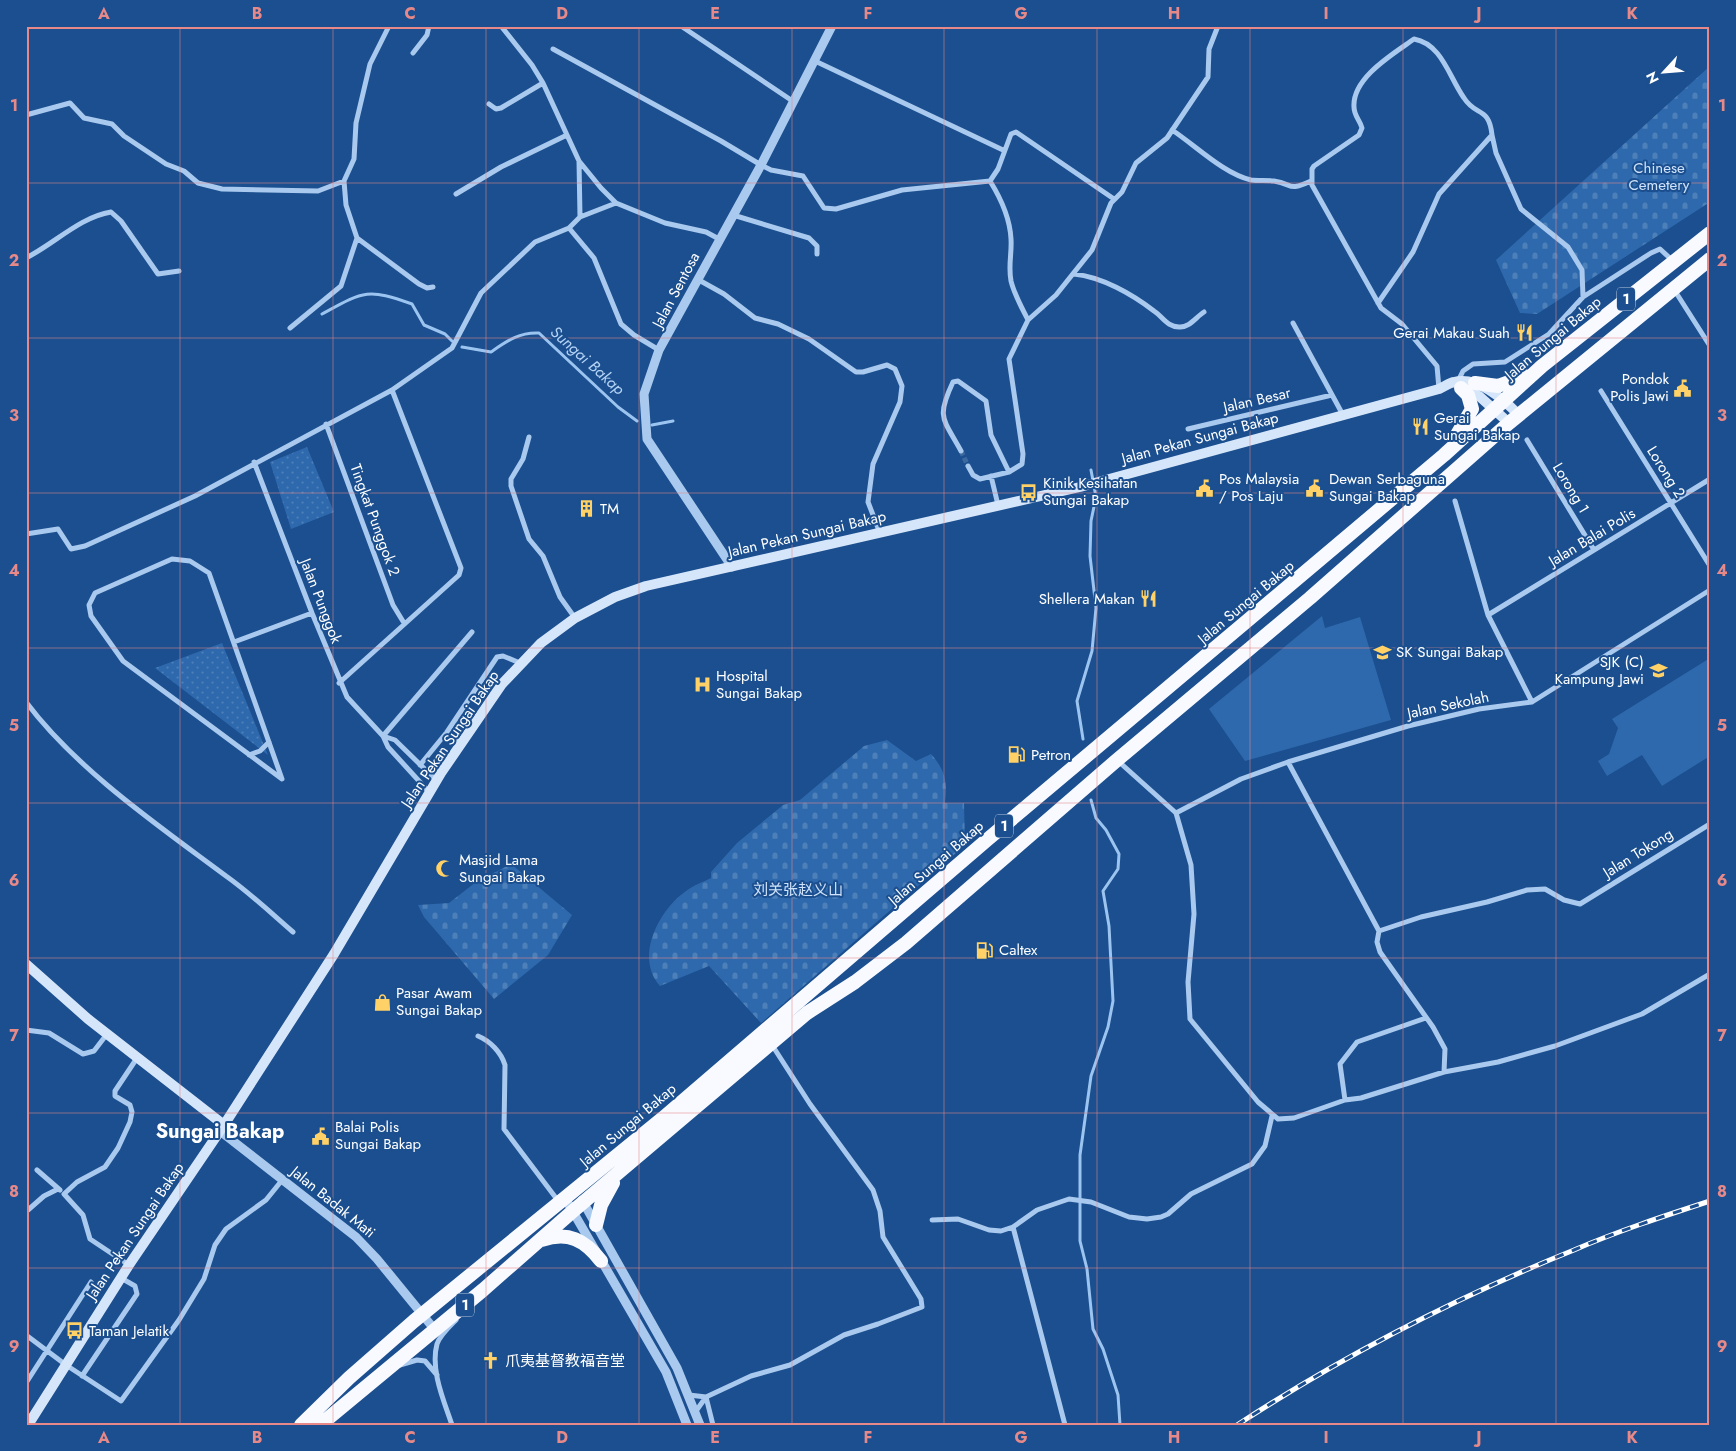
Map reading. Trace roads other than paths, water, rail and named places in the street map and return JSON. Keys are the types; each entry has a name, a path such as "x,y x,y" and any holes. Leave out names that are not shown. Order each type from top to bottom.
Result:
{"highway":[{"name":"Jalan Sungai Bakap","path":"310,1422 331,1395 422,1314 663,1118 988,839 1444,456 1542,366 1710,233"},
{"name":"Jalan Sungai Bakap","path":"310,1422 340,1408 390,1368 807,1013 856,982 906,943 1117,760 1310,598 1514,419 1710,259"},
{"path":"1476,384 1506,385 1542,366"},
{"path":"1444,456 1471,413 1470,399 1459,385"},
{"path":"596,1225 601,1205 610,1187 622,1170"},
{"path":"538,1241 563,1236 575,1238 586,1244 602,1261"}],"main road":[{"name":"Jalan Pekan Sungai Bakap","path":"28,1425 129,1265 222,1128 334,954 429,793 461,744 502,684 520,663 541,643 575,618 614,597 646,586 1080,487 1442,388 1476,384 1514,419"},
{"name":"Jalan Pekan Sungai Bakap","path":"1459,385 1500,405"},
{"name":"Jalan Badak Mati","path":"26,964 107,1034 222,1128"}],"street":[{"path":"388,26 370,64 356,123 354,159 344,181 346,205 357,238 419,284 427,288 433,287"},
{"path":"413,53 427,35 430,26"},
{"path":"501,26 532,65 543,83 579,161 616,203 665,223 706,232 719,239"},
{"path":"681,26 795,103"},
{"name":"Jalan Sentosa","path":"732,567 647,439 644,394 659,350 795,103 832,26"},
{"path":"968,466 973,475 980,479 1008,472 1022,464 1023,454 1009,360 1028,320 1074,274 1092,250 1108,207 1128,183 1136,163 1167,138 1208,77 1209,49 1218,26"},
{"path":"1442,388 1437,366 1402,324 1381,308 1311,181 1314,166 1360,134 1362,128 1354,114 1355,96 1371,70 1414,39 1430,45 1439,54 1470,107 1486,115 1490,121 1499,160 1521,209 1568,247 1582,270 1583,297"},
{"path":"553,49 713,136 761,166 771,170 804,176 824,208 836,209 902,190 990,181"},
{"path":"815,61 1003,150"},
{"path":"489,104 496,109 501,108 543,83"},
{"path":"26,114 70,103 84,118 112,124 124,136 166,164 184,171 198,183 222,189 318,191 344,181"},
{"path":"1172,130 1231,172 1244,177 1276,181 1289,187 1299,186 1311,181"},
{"path":"990,181 998,169 1010,134 1016,132 1022,134 1114,199"},
{"path":"456,194 501,167 567,135"},
{"path":"1378,303 1413,252 1439,194 1492,135"},
{"path":"579,161 580,217"},
{"path":"990,181 999,195 1011,239 1008,260 1011,282 1028,320"},
{"path":"26,534 58,529 71,548 78,549 195,496 254,462 392,390 452,348 481,293 535,242 569,228 580,217 616,203"},
{"path":"26,258 86,221 102,213 111,212 121,221 158,274 179,271"},
{"path":"733,215 809,238 817,246 817,254"},
{"path":"569,228 594,258 621,324 634,335 659,350"},
{"path":"290,328 341,286 357,238"},
{"path":"1459,385 1463,371 1473,364 1505,362 1548,334 1583,297 1651,252 1660,249 1673,261"},
{"path":"1074,274 1089,276 1107,283 1155,311 1169,325 1180,328 1190,324 1204,312"},
{"path":"697,279 724,294 755,318 778,324 809,339 856,372 863,372 887,365 895,368 902,386 900,402 873,464 868,502 880,533"},
{"path":"1673,288 1710,346"},
{"path":"1294,323 1343,415"},
{"path":"961,451 944,420 942,404 953,382 958,381 986,400 992,435 1008,472"},
{"path":"340,683 459,575 461,568 392,390"},
{"name":"Lorong 2","path":"1601,391 1710,566"},
{"name":"Jalan Besar","path":"1188,428 1332,395"},
{"name":"Tingkat Punggok 2","path":"326,424 393,605 404,623"},
{"path":"529,437 523,459 511,479 511,486 529,539 543,556 560,597 575,618"},
{"name":"Lorong 1","path":"1527,440 1594,550"},
{"name":"Jalan Punggok","path":"254,462 312,613 347,697 383,736 388,747 429,793"},
{"path":"991,476 998,505"},
{"name":"Jalan Balai Polis","path":"1488,616 1710,480"},
{"path":"1456,501 1488,616 1532,702"},
{"path":"172,559 190,561 208,573 234,642 282,779 122,662 91,616 89,605 95,593 146,570 172,559"},
{"name":"Jalan Sekolah","path":"1176,813 1241,778 1288,762 1408,726 1480,709 1532,702 1710,590"},
{"path":"234,642 312,613"},
{"path":"383,736 472,632"},
{"path":"420,765 447,732 497,658 502,656 520,663"},
{"path":"26,702 44,726 109,785 196,855 227,876 293,932"},
{"path":"447,732 461,744"},
{"name":"Jalan Punggok","path":"383,736 395,740 437,781"},
{"path":"249,755 260,751 269,742"},
{"path":"1117,760 1176,813 1191,865 1194,914 1188,982 1190,1019 1272,1116 1278,1119 1294,1118 1345,1100 1361,1098 1444,1072 1498,1062 1545,1048 1642,1014 1710,974"},
{"path":"1288,762 1379,931 1378,942 1380,952 1446,1049 1444,1072"},
{"name":"Jalan Tokong","path":"1379,931 1421,917 1488,902 1527,890 1545,889 1564,900 1580,904 1710,824"},
{"path":"1345,1100 1340,1064 1357,1042 1426,1018"},
{"path":"26,1030 49,1033 83,1054 94,1050 107,1034"},
{"path":"478,1036 487,1040 503,1059 505,1065 504,1128 567,1197 596,1225 677,1368 689,1395 697,1420"},
{"path":"689,1395 706,1397 751,1376 790,1365 850,1332 878,1324 922,1307 921,1298 883,1237 880,1211 873,1190 810,1104 771,1043"},
{"path":"64,1194 77,1182 104,1167 118,1148 130,1122 132,1112 130,1105 115,1096 115,1091 137,1057"},
{"path":"932,1220 958,1219 989,1230 1001,1231 1013,1227 1037,1210 1069,1199 1091,1202 1129,1217 1154,1218 1168,1214 1191,1194 1252,1164 1265,1146 1272,1116"},
{"name":"Jalan Badak Mati","path":"222,1128 282,1179 356,1237 435,1330"},
{"path":"37,1170 64,1194 83,1215 90,1239 129,1265"},
{"path":"26,1335 66,1365 121,1401 178,1320 204,1279 215,1245 220,1237 241,1217 266,1200 282,1179"},
{"path":"28,1210 44,1196 58,1189"},
{"path":"567,1197 578,1207 602,1261 666,1372 687,1425"},
{"path":"1013,1227 1065,1425"},
{"path":"82,1376 137,1294 135,1286 121,1278"},
{"path":"26,1384 91,1282"},
{"path":"452,1425 437,1375 438,1342 483,1290"},
{"path":"390,1368 418,1360 425,1361 437,1375"},
{"path":"697,1420 706,1397"},
{"path":"706,1397 714,1425"},
{"path":"679,1425 682,1413"}],"waterway":[{"name":"Sungai Bakap","path":"322,314 347,300 366,294 385,296 412,304 424,325 445,334 452,341"},
{"name":"Sungai Bakap","path":"462,347 491,352 519,336 539,333 618,407 637,421"},
{"name":"Sungai Bakap","path":"652,425 673,421"},
{"path":"1083,739 1077,701 1092,651 1096,608 1090,556 1091,521 1096,497 1091,470"},
{"path":"1091,800 1096,818 1106,830 1119,854 1118,869 1103,891 1109,926 1113,1001 1108,1027 1091,1076 1080,1155 1080,1241 1087,1269 1093,1329 1103,1349 1118,1395 1120,1425"}],"tunnel":[{"path":"961,451 968,466"}],"railway":[{"path":"1237,1425 1359,1352 1487,1287 1607,1236 1710,1201"}],"place":[{"name":"Gerai Makau Suah","path":"1524,333"},
{"name":"Pondok Polis Jawi","path":"1683,388"},
{"name":"Gerai Sungai Bakap","path":"1420,427"},
{"name":"Pos Malaysia / Pos Laju","path":"1205,488"},
{"name":"Dewan Serbaguna Sungai Bakap","path":"1315,488"},
{"name":"Kinik Kesihatan Sungai Bakap","path":"1029,492"},
{"name":"TM","path":"586,509"},
{"name":"Shellera Makan","path":"1149,599"},
{"name":"SK Sungai Bakap","path":"1382,652"},
{"name":"SJK (C) Kampung Jawi","path":"1658,671"},
{"name":"Hospital Sungai Bakap","path":"702,685"},
{"name":"Petron","path":"1017,755"},
{"name":"Masjid Lama Sungai Bakap","path":"445,869"},
{"name":"Caltex","path":"985,950"},
{"name":"Pasar Awam Sungai Bakap","path":"382,1002"},
{"name":"Balai Polis Sungai Bakap","path":"321,1136"},
{"name":"Taman Jelatik","path":"75,1331"},
{"name":"爪夷基督教福音堂","path":"491,1361"}],"district":[{"name":"Sungai Bakap","path":"220,1131"}],"park label":[{"name":"Chinese Cemetery","path":"1659,176"},
{"name":"刘关张赵义山","path":"798,890"}]}
